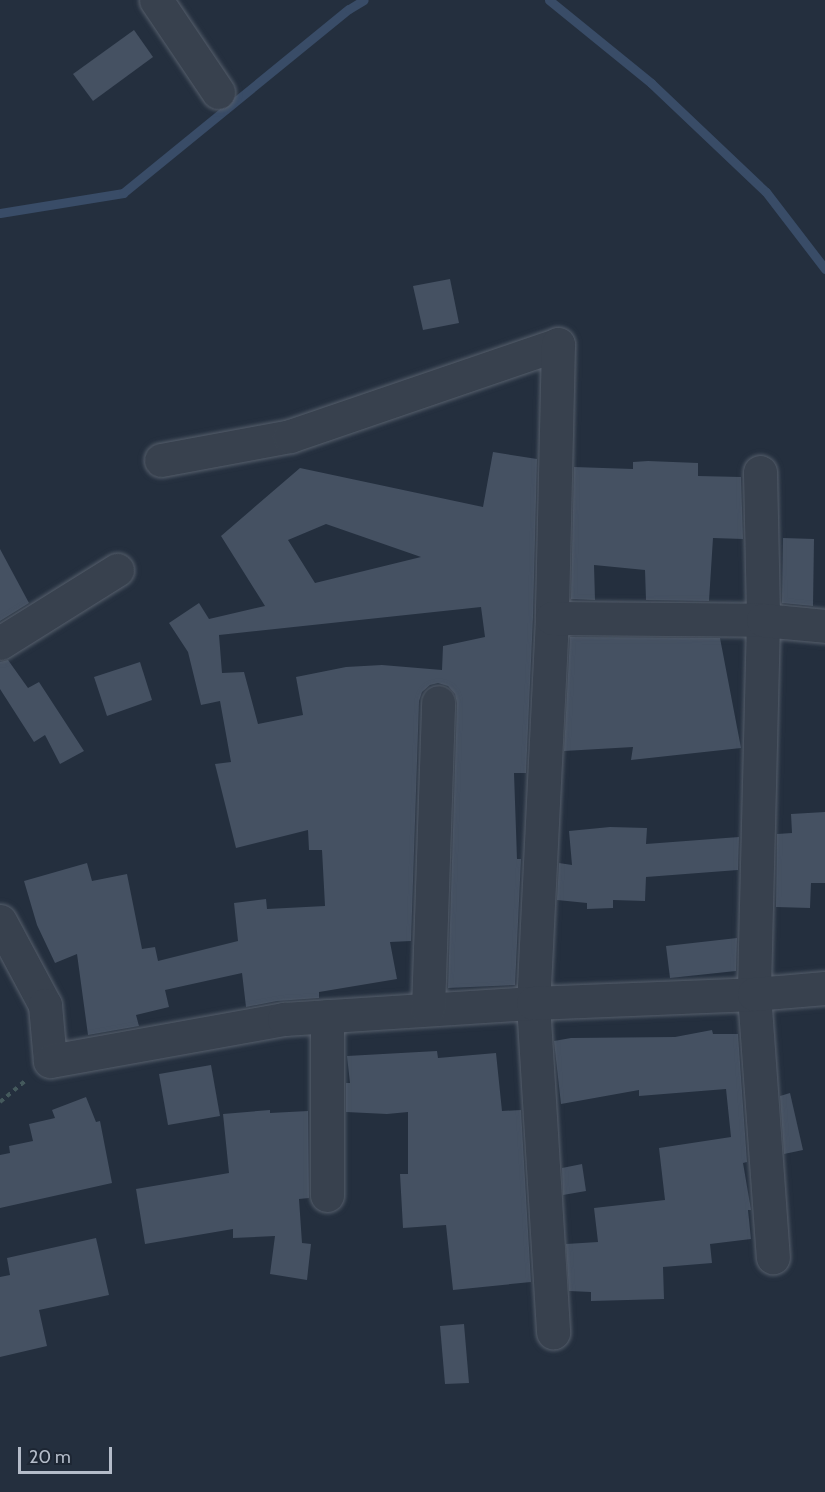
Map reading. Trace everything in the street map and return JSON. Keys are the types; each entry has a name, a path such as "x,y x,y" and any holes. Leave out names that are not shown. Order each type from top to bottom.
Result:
{"street":[{"path":"156,0 218,92"},
{"path":"161,460 290,436 558,344 552,618 533,1003 553,1332"},
{"path":"760,472 763,620 754,994 773,1257"},
{"path":"0,643 117,570"},
{"path":"552,618 763,620 825,626"},
{"path":"428,1009 438,702"},
{"path":"0,921 45,1005 50,1061 284,1019 533,1003 754,994 825,988"},
{"path":"327,1016 327,1195"}],"building":[{"path":"134,30 153,57 93,101 73,74"},
{"path":"450,279 459,323 423,330 413,286"},
{"path":"493,452 537,459 526,773 514,773 517,859 521,859 515,985 448,988 457,703 455,694 448,686 438,683 430,685 422,692 419,701 411,941 390,942 397,979 319,992 319,998 277,1001 246,1007 242,973 165,990 169,1007 136,1015 139,1026 88,1035 77,954 55,963 37,925 24,881 87,863 92,881 127,874 142,949 155,947 158,961 238,941 234,903 266,899 267,909 325,906 322,850 309,850 308,830 236,848 215,764 231,762 220,701 201,705 188,652 169,623 199,603 209,619 265,606 221,536 300,468 483,507","holes":["326,524 421,557 315,583 288,540","481,607 485,637 443,646 442,670 382,665 346,667 296,677 303,715 258,724 244,672 222,673 219,635"]},
{"path":"633,462 698,463 698,476 741,477 743,539 713,538 709,601 646,600 645,570 594,565 595,600 571,599 574,467 633,469"},
{"path":"783,538 814,539 813,606 782,603"},
{"path":"0,549 29,603 0,621"},
{"path":"570,637 720,638 741,748 631,760 633,747 564,751"},
{"path":"8,660 28,688 39,682 84,751 60,764 45,735 34,742 0,689 0,662"},
{"path":"140,662 152,700 107,716 94,677"},
{"path":"825,812 825,883 811,883 810,908 776,907 777,834 792,833 791,814"},
{"path":"610,827 647,828 646,844 739,837 738,870 646,877 645,901 613,900 613,908 587,909 587,903 557,900 559,863 572,865 569,831"},
{"path":"737,938 736,971 670,978 666,946"},
{"path":"712,1030 713,1034 738,1034 747,1162 743,1163 751,1210 748,1210 751,1239 710,1244 712,1263 663,1267 664,1299 591,1301 591,1292 569,1291 566,1244 598,1242 594,1208 665,1200 659,1148 731,1137 726,1089 639,1096 639,1090 561,1104 554,1041 571,1038 675,1037"},
{"path":"437,1051 438,1058 496,1053 502,1111 521,1110 531,1282 453,1290 446,1225 403,1228 400,1174 408,1174 408,1112 387,1114 346,1112 346,1083 350,1083 347,1056"},
{"path":"211,1065 220,1116 168,1125 159,1074"},
{"path":"790,1093 803,1150 784,1154 780,1096"},
{"path":"86,1097 96,1122 100,1121 112,1183 0,1208 0,1155 10,1153 9,1146 33,1141 29,1124 55,1118 52,1110"},
{"path":"270,1110 270,1113 308,1111 309,1198 299,1199 302,1243 311,1244 307,1280 270,1274 275,1236 233,1238 233,1229 145,1244 136,1189 229,1173 223,1114"},
{"path":"582,1164 586,1191 563,1195 562,1168"},
{"path":"96,1238 109,1295 39,1310 47,1346 0,1357 0,1277 10,1275 7,1258"},
{"path":"464,1324 469,1383 445,1384 440,1326"}],"waterway":[{"path":"0,213 123,193 349,9 364,0"},
{"path":"549,0 651,83 766,192 825,269"}]}
